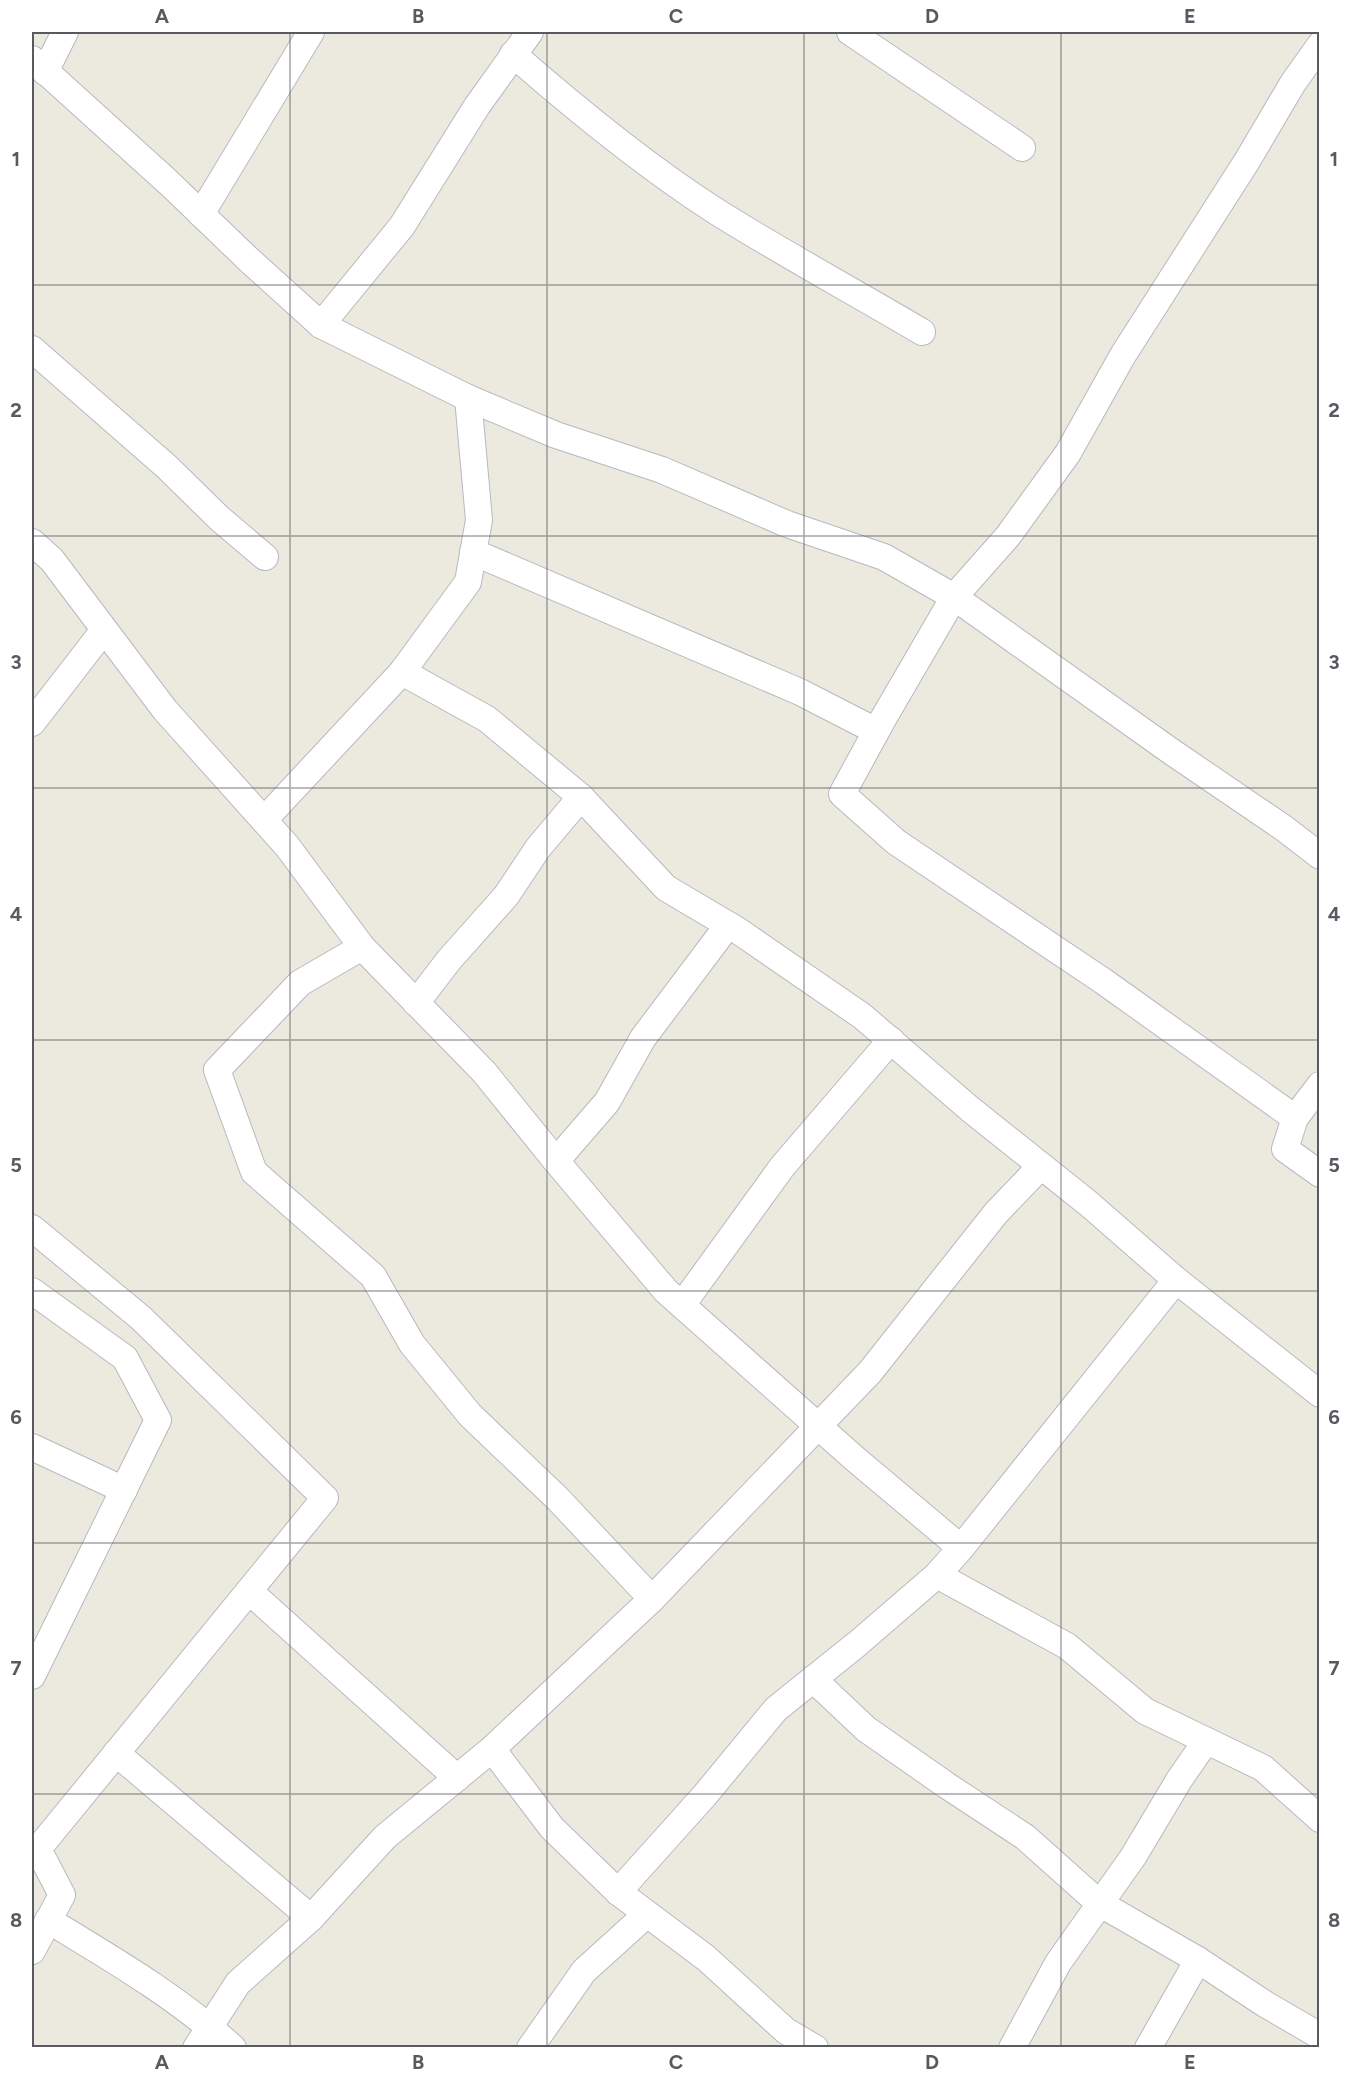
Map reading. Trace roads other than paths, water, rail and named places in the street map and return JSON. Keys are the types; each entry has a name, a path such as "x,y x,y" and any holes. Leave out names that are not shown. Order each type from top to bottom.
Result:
{"street":[{"path":"65,32 38,66 321,325 468,398 556,435 662,470 787,524 884,557 954,597 1172,752 1286,829 1320,856"},
{"path":"201,214 311,32"},
{"path":"321,325 402,226 477,106 530,32"},
{"path":"850,32 1022,148"},
{"path":"1295,1118 1103,981 896,842 842,794 954,597 1008,536 1068,453 1123,355 1247,161 1293,83 1320,45"},
{"path":"513,54 581,114 646,163 715,210 922,332"},
{"path":"32,349 167,467 219,518 265,557"},
{"path":"264,820 402,672 468,582 479,520 468,398"},
{"path":"32,542 52,560 165,710 287,846 362,947 484,1072 666,1291 961,1548"},
{"path":"473,552 789,688 876,731"},
{"path":"32,723 60,684 105,630"},
{"path":"402,672 487,719 581,797 666,888 728,925 862,1016 1176,1280 1320,1394"},
{"path":"416,1003 449,960 506,896 538,848 581,797"},
{"path":"556,1161 606,1102 643,1038 728,925"},
{"path":"362,947 300,983 217,1070 254,1172 373,1276 412,1344 470,1415 558,1498 652,1599"},
{"path":"682,1305 782,1167 891,1040"},
{"path":"1320,1085 1295,1118 1285,1149 1320,1174"},
{"path":"196,2048 238,1983 311,1918 385,1837 492,1749 652,1599 819,1426 870,1372 996,1213 1041,1166"},
{"path":"32,1228 141,1318 324,1498 38,1849 62,1895 32,1951"},
{"path":"618,1892 705,1795 776,1709 937,1575 1176,1280"},
{"path":"32,1291 125,1358 158,1420 32,1676"},
{"path":"32,1447 124,1490"},
{"path":"937,1575 1066,1646 1145,1711 1263,1768 1320,1819"},
{"path":"249,1591 458,1778"},
{"path":"813,1679 866,1729 1024,1837 1099,1903 1198,1960 1265,2004 1320,2036"},
{"path":"1012,2048 1058,1963 1133,1857 1179,1780 1206,1741"},
{"path":"492,1749 552,1828 618,1892 706,1958 781,2039 815,2048"},
{"path":"116,1753 311,1918"},
{"path":"530,2048 584,1971 647,1914"},
{"path":"48,1920 141,1978 210,2026 233,2048"},
{"path":"1148,2048 1198,1960"}]}
